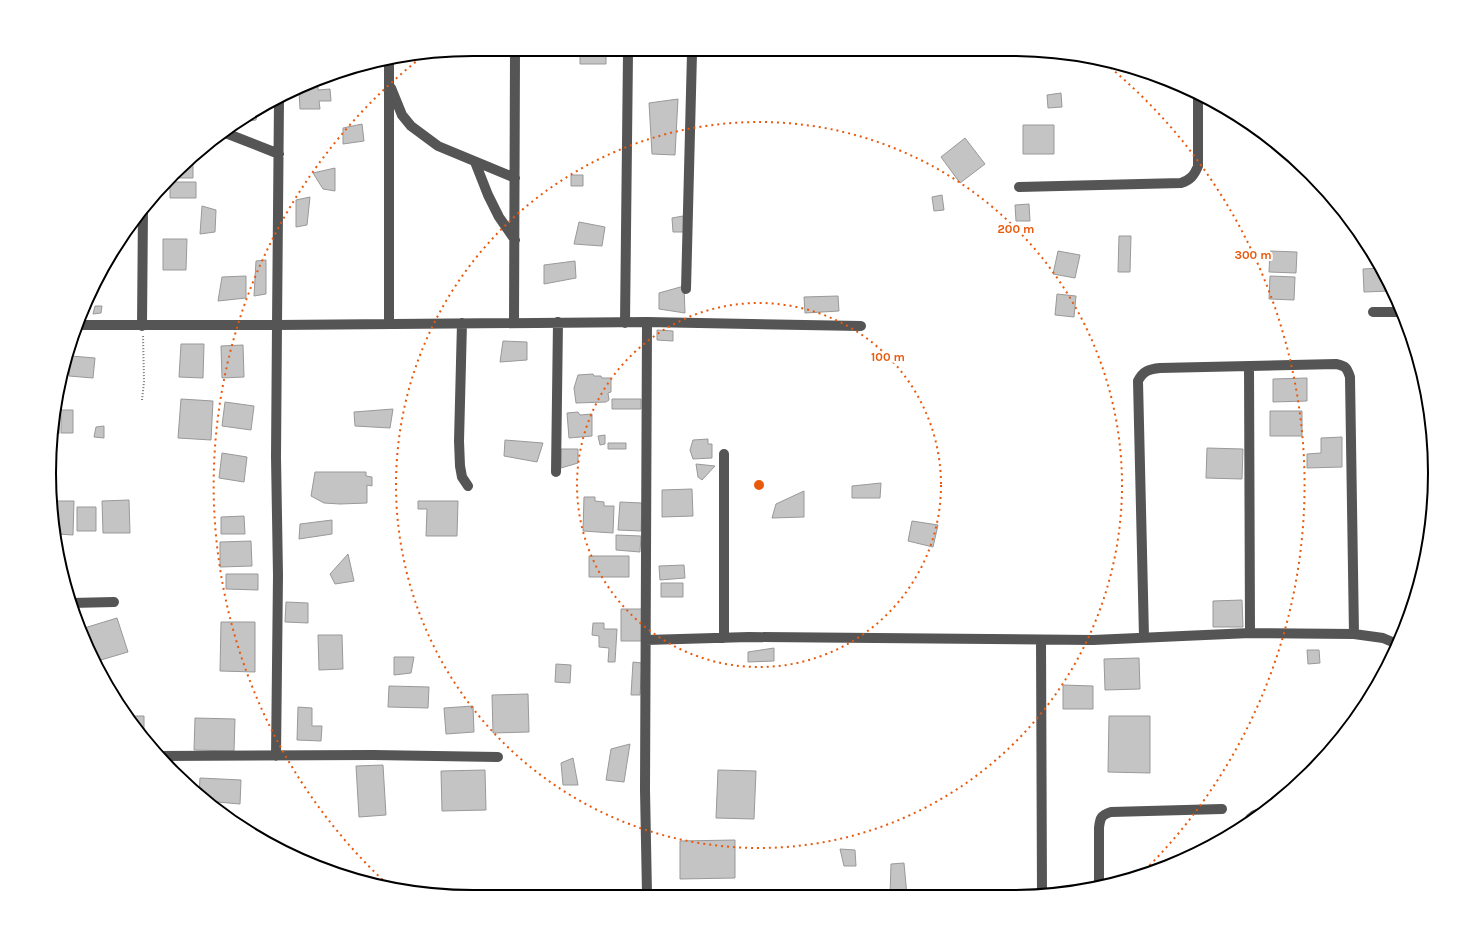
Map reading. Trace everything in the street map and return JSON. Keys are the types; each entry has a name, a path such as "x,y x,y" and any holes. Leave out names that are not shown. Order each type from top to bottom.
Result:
{"street":[{"path":"514,322 515,56"},
{"path":"625,323 628,56"},
{"path":"686,290 692,56"},
{"path":"389,65 389,324"},
{"path":"389,82 402,115 411,126 438,146 515,178"},
{"path":"1019,187 1181,184 1189,180 1195,174 1198,166 1198,101"},
{"path":"276,756 278,575 276,457 280,104"},
{"path":"229,134 279,154"},
{"path":"475,162 488,195 499,217 515,240"},
{"path":"142,326 143,218"},
{"path":"1373,312 1396,312"},
{"path":"556,472 558,322"},
{"path":"646,322 645,790 647,890"},
{"path":"83,325 114,324 142,326 646,322 861,326"},
{"path":"462,323 459,441 462,477 468,486"},
{"path":"1144,636 1138,382 1142,374 1149,369 1160,368 1336,364 1347,368 1350,377 1354,634"},
{"path":"1249,366 1250,633"},
{"path":"724,454 724,638"},
{"path":"77,603 114,602"},
{"path":"646,640 749,637 1093,640 1144,636 1250,633 1354,634 1383,638 1392,642"},
{"path":"1041,640 1042,889"},
{"path":"167,756 374,755 498,757"},
{"path":"1099,880 1099,828 1100,819 1104,814 1111,812 1222,809"}],"path":[{"path":"142,326 144,382 142,400"}],"building":[{"path":"580,56 606,56 606,64 580,64"},
{"path":"318,86 318,90 330,89 331,101 319,101 320,109 300,109 299,94"},
{"path":"1061,93 1062,107 1048,108 1047,95"},
{"path":"678,99 675,155 652,154 649,103"},
{"path":"257,116 256,120 249,121"},
{"path":"362,124 364,141 343,144 343,128"},
{"path":"1023,125 1054,125 1054,154 1023,154"},
{"path":"965,138 985,164 960,183 941,157"},
{"path":"193,164 193,178 178,178"},
{"path":"335,168 335,191 323,189 313,173"},
{"path":"571,175 583,175 583,186 571,186"},
{"path":"174,182 196,182 196,198 170,198 170,186"},
{"path":"942,195 944,210 934,211 932,197"},
{"path":"310,197 307,225 296,227 296,200"},
{"path":"1029,204 1030,221 1016,221 1015,205"},
{"path":"202,206 216,210 215,232 200,234"},
{"path":"683,216 685,232 673,232 672,218"},
{"path":"579,222 605,227 602,246 574,244"},
{"path":"1119,236 1131,236 1130,272 1118,272"},
{"path":"163,239 187,239 186,270 163,270"},
{"path":"1058,251 1080,255 1075,278 1053,274"},
{"path":"1270,251 1297,252 1296,273 1269,272"},
{"path":"266,260 266,294 254,296 256,261"},
{"path":"575,261 576,278 544,284 544,265"},
{"path":"1374,268 1386,291 1364,292 1363,269"},
{"path":"246,276 246,298 218,301 222,277"},
{"path":"1270,276 1295,277 1294,300 1269,299"},
{"path":"684,286 685,313 659,309 659,293"},
{"path":"1057,294 1076,296 1074,317 1055,315"},
{"path":"838,296 839,311 805,313 804,297"},
{"path":"95,306 102,306 101,313 93,314"},
{"path":"657,330 673,331 673,341 657,340"},
{"path":"503,341 527,342 527,360 500,362"},
{"path":"181,344 204,344 203,378 179,377"},
{"path":"243,345 244,377 222,378 221,346"},
{"path":"73,356 95,358 93,378 69,376"},
{"path":"593,374 594,376 601,376 602,378 611,378 611,392 608,393 609,400 606,402 576,403 574,388 578,375"},
{"path":"1307,378 1307,401 1273,402 1273,379"},
{"path":"181,399 213,401 211,440 178,438"},
{"path":"612,399 641,399 641,409 612,409"},
{"path":"225,402 254,406 251,430 222,426"},
{"path":"393,409 390,428 355,426 354,412"},
{"path":"61,410 73,410 73,433 61,433"},
{"path":"1270,411 1302,411 1302,436 1270,436"},
{"path":"578,412 580,415 592,414 592,436 569,438 567,413"},
{"path":"104,426 104,438 94,437 96,427"},
{"path":"605,435 605,444 600,445 598,436"},
{"path":"1342,437 1342,467 1307,468 1307,454 1321,453 1321,438"},
{"path":"708,439 708,444 712,444 712,458 693,459 690,450 693,440"},
{"path":"505,440 543,443 537,462 504,456"},
{"path":"608,443 626,443 626,449 608,449"},
{"path":"1207,448 1243,449 1242,479 1206,478"},
{"path":"561,449 578,449 578,463 561,468"},
{"path":"222,453 247,457 244,482 219,478"},
{"path":"696,464 715,466 702,480 698,477"},
{"path":"315,472 366,472 366,476 372,477 372,486 367,485 367,503 324,503 311,496"},
{"path":"881,483 880,498 852,498 852,486"},
{"path":"692,489 693,516 662,517 662,490"},
{"path":"804,491 804,517 772,518 776,504"},
{"path":"584,497 595,497 595,501 604,502 604,506 614,506 613,533 583,531"},
{"path":"129,500 130,533 103,533 102,501"},
{"path":"57,501 74,501 73,535 61,534"},
{"path":"418,501 458,501 457,536 426,536 427,509 418,509"},
{"path":"620,502 642,503 641,531 618,530"},
{"path":"77,507 96,507 96,531 77,531"},
{"path":"244,516 245,534 221,534 221,517"},
{"path":"332,520 332,534 299,539 300,524"},
{"path":"912,521 938,525 933,547 908,541"},
{"path":"616,535 641,536 640,552 616,550"},
{"path":"251,541 252,566 220,567 220,542"},
{"path":"348,554 354,581 335,584 330,574"},
{"path":"589,556 629,556 629,577 589,577"},
{"path":"684,565 685,578 660,580 659,566"},
{"path":"226,574 258,574 258,590 226,589"},
{"path":"661,583 683,583 683,597 661,597"},
{"path":"1242,600 1243,627 1213,627 1213,601"},
{"path":"286,602 308,603 308,623 285,622"},
{"path":"621,609 642,609 642,641 621,641"},
{"path":"117,618 128,652 101,660 86,628"},
{"path":"221,622 255,622 255,672 220,671"},
{"path":"593,623 604,623 604,629 617,629 615,662 608,662 609,648 599,647 599,636 592,635"},
{"path":"318,635 342,635 343,669 319,670"},
{"path":"774,648 774,661 748,662 748,652"},
{"path":"1307,650 1319,650 1320,663 1308,664"},
{"path":"394,657 414,657 411,673 394,675"},
{"path":"1139,658 1140,689 1105,690 1104,659"},
{"path":"633,662 642,663 640,695 631,695"},
{"path":"556,664 571,665 570,683 555,682"},
{"path":"1063,685 1093,686 1093,709 1063,709"},
{"path":"389,686 429,687 428,708 388,707"},
{"path":"528,694 529,732 493,733 492,695"},
{"path":"473,706 474,732 446,734 444,708"},
{"path":"298,707 312,708 312,726 322,726 321,741 297,740"},
{"path":"134,716 144,716 144,729"},
{"path":"1109,716 1150,716 1150,773 1108,772"},
{"path":"195,718 235,719 234,751 194,750"},
{"path":"630,744 624,782 606,780 611,749"},
{"path":"573,758 578,785 563,785 561,763"},
{"path":"383,765 386,815 359,817 356,766"},
{"path":"485,770 486,810 442,811 441,771"},
{"path":"718,770 756,771 754,819 716,818"},
{"path":"200,778 241,780 240,804 216,802 199,788"},
{"path":"735,840 735,878 680,879 680,841"},
{"path":"840,849 855,850 856,866 844,866"},
{"path":"904,863 906,890 890,890 891,864"}]}
